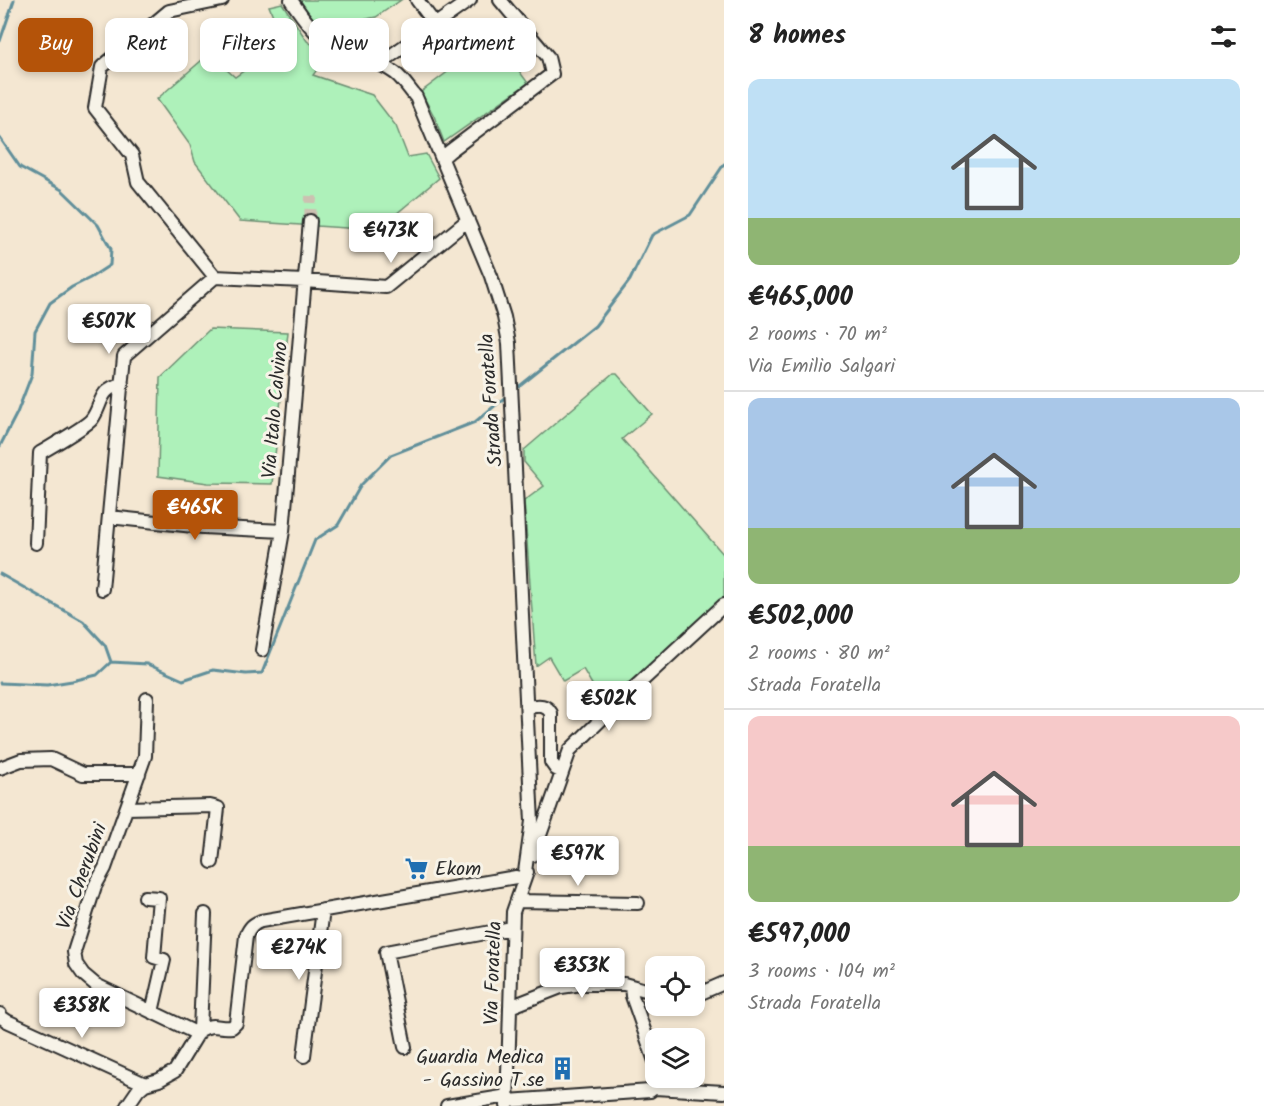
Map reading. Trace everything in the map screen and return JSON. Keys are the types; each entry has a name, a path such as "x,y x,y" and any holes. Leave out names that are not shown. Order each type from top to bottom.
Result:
{"street":[{"path":"215,277 138,183 132,155 95,108 102,67 169,11 222,0"},
{"name":"Strada Foratella","path":"291,0 309,25"},
{"path":"417,0 430,18"},
{"path":"444,18 470,0"},
{"path":"446,155 552,74 548,57 500,0"},
{"name":"Strada Foratella","path":"389,69 396,73 416,97 446,155 468,220 491,276 504,317 509,343 532,821 524,879"},
{"path":"102,589 124,356 215,277 386,287 468,220"},
{"name":"Via Italo Calvino","path":"262,650 283,531 310,221"},
{"path":"36,543 40,453 92,420 103,394 122,384"},
{"path":"109,517 203,527 283,531"},
{"path":"127,1106 145,1084 159,1080 175,1071 199,1032 208,1026 232,1028 236,1023 246,936 253,924 516,877 524,879 570,750 724,605"},
{"name":"Via Cherubini","path":"147,699 145,756 105,868 95,886 74,952 76,964 83,974 96,985 199,1032"},
{"path":"527,707 542,705 551,713 551,762 556,769 562,772"},
{"path":"0,768 21,760 51,759 82,774 139,774"},
{"path":"531,803 554,796"},
{"path":"127,808 210,806 218,808 212,862"},
{"path":"532,821 547,814"},
{"name":"Via Foratella","path":"508,1101 513,912 524,879"},
{"path":"145,897 159,898 154,957 164,960 152,1012"},
{"path":"517,901 638,903"},
{"path":"304,1056 323,910"},
{"path":"199,1032 205,914"},
{"path":"405,1047 386,951 512,928"},
{"path":"705,991 724,983"},
{"path":"510,1007 561,987 582,984 624,984 645,990"},
{"path":"631,986 632,996 645,1033"},
{"path":"0,1014 6,1021 145,1084"},
{"path":"447,1106 650,1091 653,1088"},
{"path":"698,1088 724,1092"}],"green space":[{"path":"300,0 401,0 371,18 310,17"},
{"path":"282,3 292,18 274,18 269,6"},
{"path":"297,26 309,42 309,72 315,72 313,75 372,95 396,126 408,157 426,154 439,178 377,230 240,221 195,162 190,145 157,99 200,62 200,72 229,72 235,77 242,72 297,72"},
{"path":"448,72 520,72 528,83 444,142 421,92"},
{"path":"210,329 288,332 272,484 208,483 158,476 160,377"},
{"path":"613,374 617,374 652,414 622,439 724,555 724,597 604,705 583,669 563,681 549,657 536,666 524,501 544,486 524,462 524,450"}],"waterway":[{"path":"0,41 14,0"},
{"path":"0,138 20,167 62,190 98,225 111,249 110,265 50,303 35,331 32,374 17,413 0,446"},
{"path":"516,389 595,326 630,280 652,235 690,215 724,164"},
{"path":"111,662 147,664 183,680 213,670 246,674 262,673 315,540 338,525 361,485 391,455 475,422 508,395"},
{"path":"0,574 83,621 105,645 111,662 97,675 72,681 47,685 0,683"}],"tunnel":[{"path":"310,221 311,196"}],"place":[{"name":"Ekom","path":"417,868"},
{"name":"Guardia Medica - Gassino T.se","path":"562,1068"}]}
